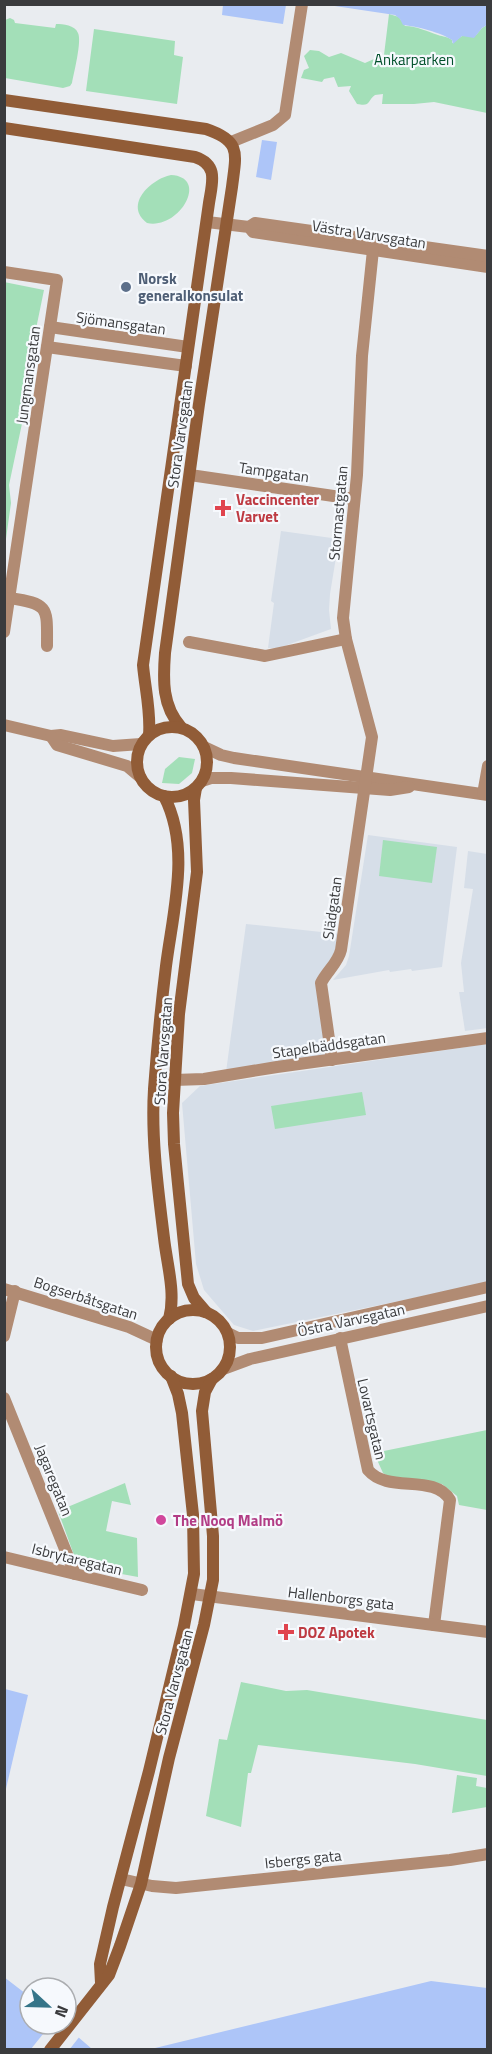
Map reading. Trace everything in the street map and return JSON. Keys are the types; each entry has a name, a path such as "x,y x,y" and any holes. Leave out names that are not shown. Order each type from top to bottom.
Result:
{"street":[{"path":"4,100 206,129 222,135 231,142 273,125 285,115 302,4"},
{"name":"Stora Varvsgatan","path":"4,128 195,157 204,160 209,165 213,178 143,665 150,721 137,760 140,777 150,789 164,796 176,823 178,856 176,887 153,1098 154,1144 159,1195 173,1299 169,1319 164,1324 156,1348 159,1360 171,1376 182,1413 195,1554 192,1594 100,1964 101,1983"},
{"name":"Stora Varvsgatan","path":"228,1333 217,1318 206,1312 194,1298 188,1284 174,1144 174,1080 179,1014 196,881 197,842 194,800 207,764 204,747 195,735 181,727 169,710 163,684 190,475 235,163 231,142"},
{"name":"Västra Varvsgatan","path":"207,222 249,227 255,223 488,256"},
{"name":"Västra Varvsgatan","path":"249,227 253,232 488,267"},
{"name":"Stormastgatan","path":"368,776 372,737 346,639 343,618 354,499 362,357 373,249"},
{"name":"Jungmansgatan","path":"4,272 57,280 4,632"},
{"name":"Sjömansgatan","path":"50,327 188,347"},
{"path":"47,347 186,366"},
{"name":"Tampgatan","path":"190,475 354,499"},
{"path":"10,598 35,603 44,609 48,618 47,646"},
{"path":"189,642 265,656 346,639"},
{"path":"4,725 51,736 61,735 112,746 145,740 158,729 170,726 181,727"},
{"path":"51,736 57,746 127,766 140,777"},
{"path":"204,747 234,758 485,795 488,766"},
{"name":"Slädgatan","path":"332,1060 321,983 339,958 341,950 368,776"},
{"path":"164,796 181,796 211,778 390,790 421,785"},
{"name":"Stapelbäddsgatan","path":"174,1080 204,1079 488,1038"},
{"name":"Östra Varvsgatan","path":"228,1333 238,1338 262,1338 488,1287"},
{"path":"4,1336 10,1290"},
{"name":"Bogserbåtsgatan","path":"10,1290 129,1327 157,1340"},
{"name":"Östra Varvsgatan","path":"223,1369 250,1359 488,1306"},
{"path":"169,1319 183,1311 206,1312"},
{"path":"223,1369 229,1357 228,1333"},
{"name":"Lovartsgatan","path":"340,1338 368,1470 374,1477 387,1481 438,1488 445,1492 450,1500 434,1625"},
{"name":"Stora Varvsgatan","path":"50,2049 109,1975 141,1884 169,1758 210,1596 213,1536 202,1411 205,1392 212,1379 223,1369"},
{"path":"171,1376 184,1383 194,1384 212,1379"},
{"name":"Jagaregatan","path":"4,1398 75,1574"},
{"name":"Isbrytaregatan","path":"4,1557 142,1590"},
{"name":"Hallenborgs gata","path":"192,1594 488,1632"},
{"name":"Isbergs gata","path":"121,1879 176,1888 450,1860 488,1854"}],"shaded area":[{"path":"281,531 339,539 330,594 331,629 279,648 268,648 274,603 271,601"},
{"path":"368,835 457,847 442,967 412,971 411,969 390,972 389,970 333,980 346,965 349,956"},
{"path":"468,851 487,854 488,1028 465,1031 459,992 464,992 461,963 473,889 464,888"},
{"path":"246,924 340,934 338,949 323,973 329,1058 226,1072"},
{"path":"487,1044 487,1283 253,1331 234,1325 204,1290 196,1264 182,1103 200,1086"}],"green space":[{"name":"Ankarparken","path":"389,14 399,17 405,26 447,37 452,40 452,43 462,36 476,35 487,25 487,113 434,102 382,104 383,94 375,95 367,104 361,105 357,104 349,91 351,86 338,87 334,77 324,79 322,82 301,78 304,70 309,68 304,56 310,50 319,51 329,57 341,53 365,63 374,59 383,63"},
{"path":"10,18 15,23 55,28 56,24 62,24 76,30 79,37 78,49 70,86 63,88 5,78 5,20"},
{"path":"94,29 175,41 174,55 183,57 177,104 86,91"},
{"path":"171,175 182,178 188,184 189,193 186,202 170,219 159,223 147,223 140,216 138,208 142,194 155,182"},
{"path":"4,282 44,290 24,387 24,414 9,485 11,503 5,546"},
{"path":"179,757 195,759 192,773 179,784 162,783 165,769"},
{"path":"383,840 437,847 432,883 379,876"},
{"path":"362,1092 366,1115 275,1129 271,1106"},
{"path":"487,1430 487,1510 459,1505 457,1496 442,1484 388,1476 383,1473 374,1453"},
{"path":"125,1483 131,1505 112,1501 106,1531 137,1538 138,1577 78,1566 58,1511"},
{"path":"241,1682 286,1691 307,1690 487,1720 487,1776 415,1764 258,1745 251,1773 248,1773 241,1827 206,1816 219,1739 227,1740"},
{"path":"457,1775 477,1778 476,1786 487,1788 487,1807 452,1813"}],"water":[{"path":"223,5 286,5 283,24 222,15"},
{"path":"328,5 487,5 487,25 474,38 462,36 453,44 452,40 442,35 422,28 403,25 395,15"},
{"path":"262,140 277,142 271,180 256,177"},
{"path":"4,1689 28,1695 5,1793"},
{"path":"4,1977 18,1988 18,2036 77,2036 92,2049 7,2050 5,2047"},
{"path":"431,1981 487,1988 487,2049 151,2049"}],"pier":[{"path":"4,1839 16,1842 5,1918"},
{"path":"41,2036 80,2036 69,2050 31,2049"}],"place":[{"name":"Norsk generalkonsulat","path":"126,287"},
{"name":"Vaccincenter Varvet","path":"223,508"},
{"name":"The Nooq Malmö","path":"161,1520"},
{"name":"DOZ Apotek","path":"286,1632"}]}
